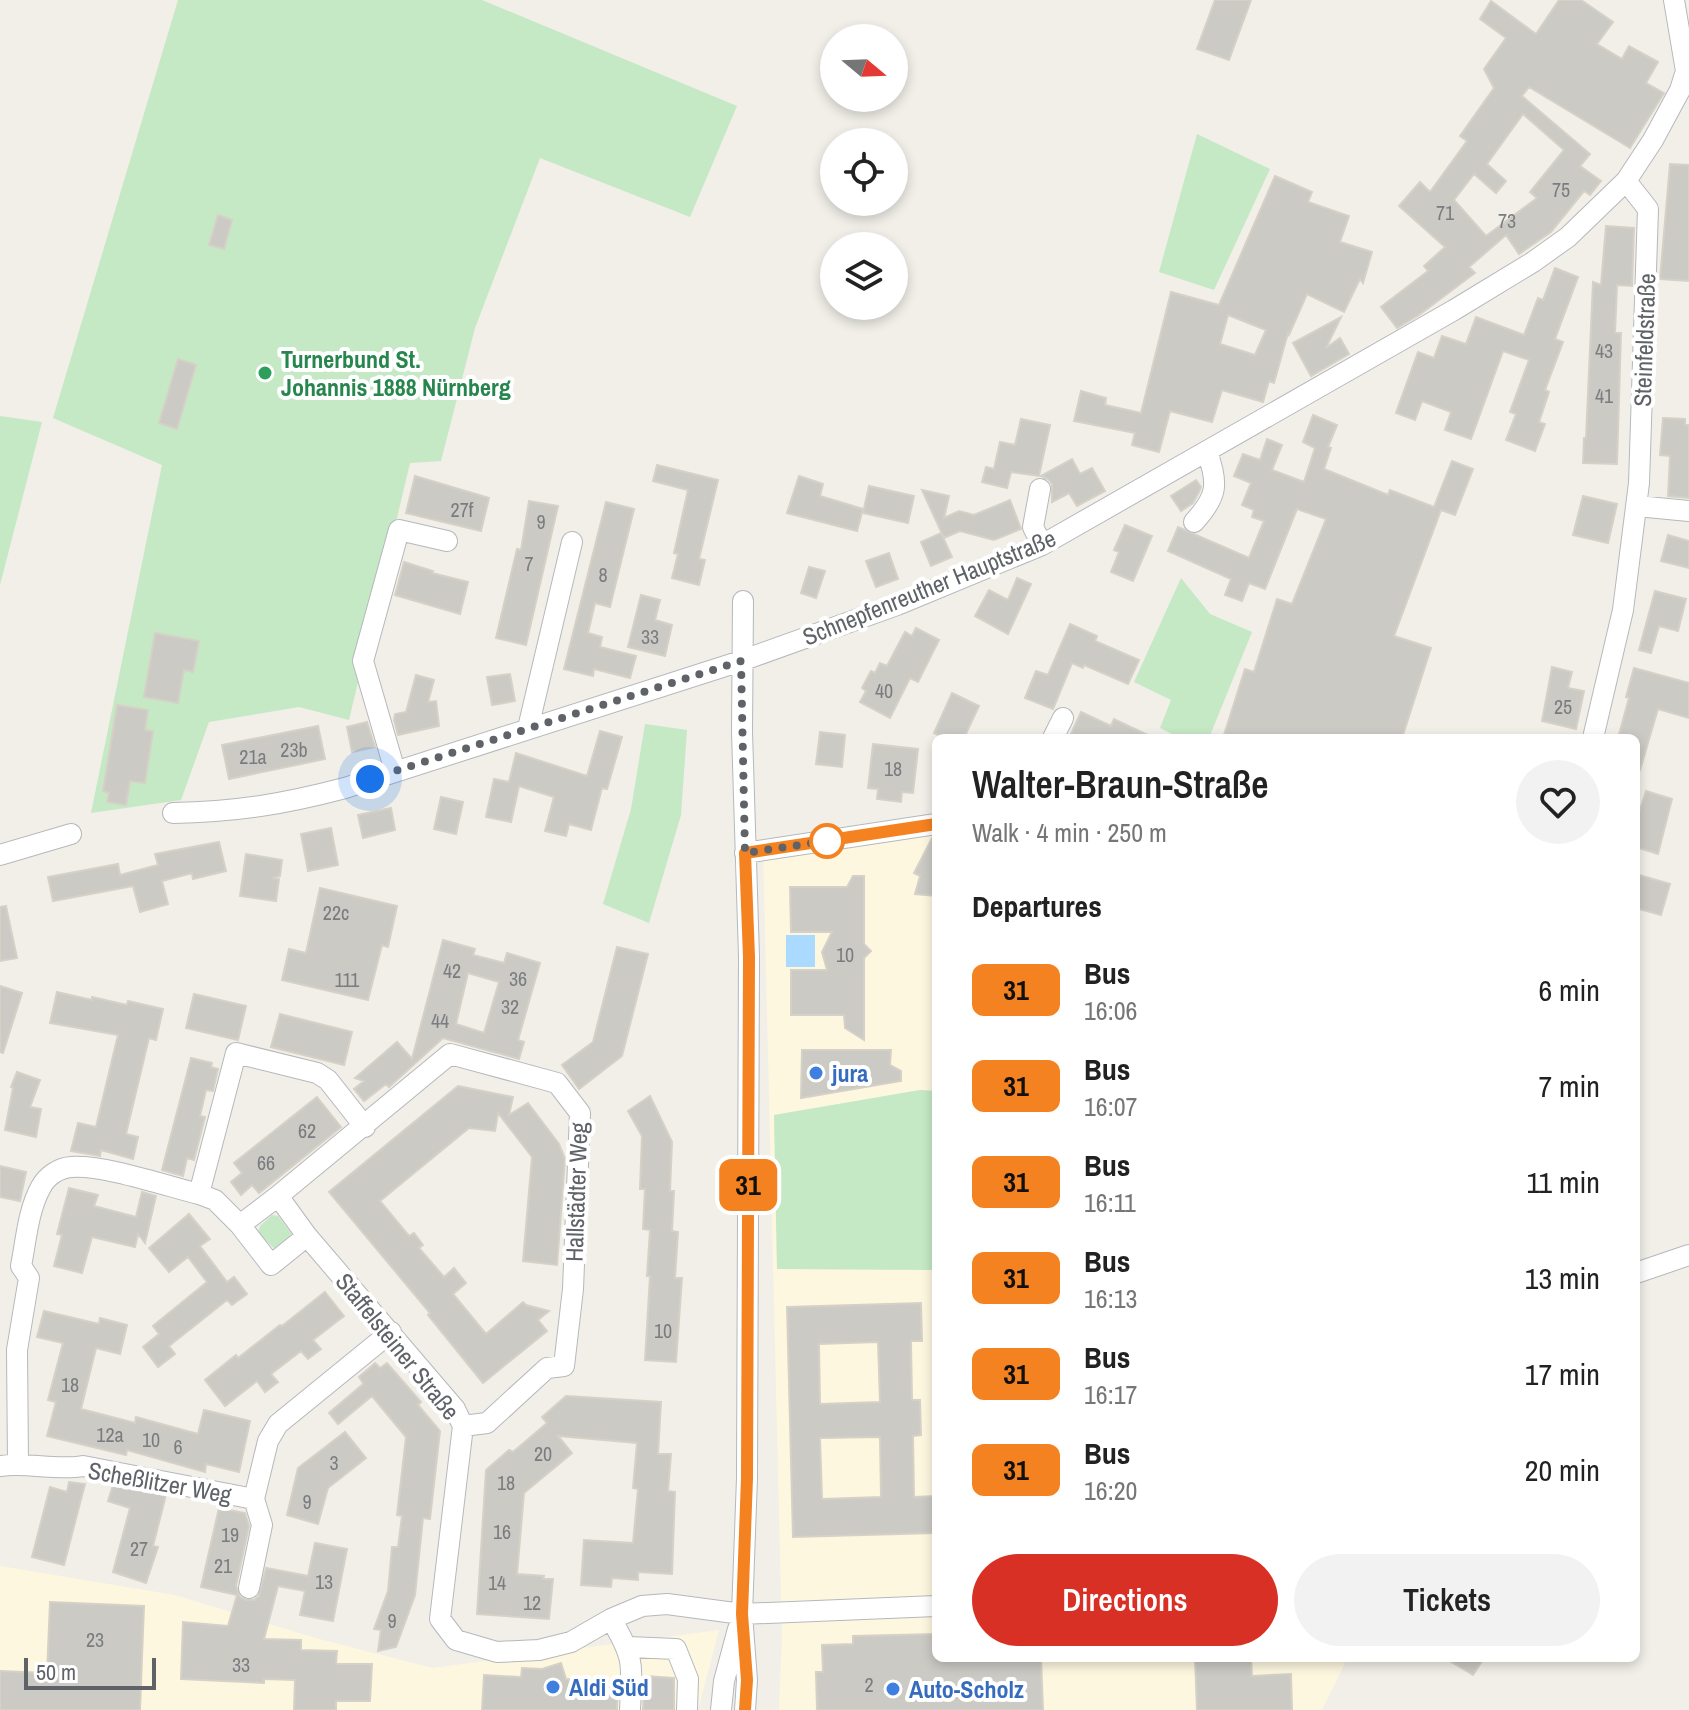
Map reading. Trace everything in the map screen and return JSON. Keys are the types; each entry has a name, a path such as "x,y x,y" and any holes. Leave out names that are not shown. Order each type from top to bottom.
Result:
{"street":[{"path":"1674,0 1687,71"},
{"name":"Schnepfenreuther Hauptstraße","path":"173,813 217,812 281,804 345,788 741,661 897,605 1042,545 1533,262 1568,237 1626,181 1653,140 1687,71"},
{"name":"Steinfeldstraße","path":"1594,734 1623,610 1637,506 1648,209 1626,181"},
{"path":"1194,522 1209,505 1215,489 1215,477 1207,452"},
{"path":"1040,489 1033,527 1042,545"},
{"path":"1637,506 1689,511"},
{"path":"395,771 363,661 399,530 447,541"},
{"path":"528,728 572,542"},
{"path":"743,601 741,661 749,957 747,1478 742,1614 747,1680 745,1710"},
{"path":"1055,734 1063,718"},
{"path":"745,853 932,825"},
{"path":"0,855 71,834"},
{"path":"199,1194 236,1053 317,1073 328,1080 365,1127"},
{"name":"Hallstädter Weg","path":"282,1193 450,1054 557,1083 580,1113 573,1289 564,1366 547,1368 487,1423 463,1426"},
{"name":"Scheßlitzer Weg","path":"240,1225 215,1200 199,1194 85,1167 60,1169 44,1182 30,1216 21,1266 29,1278 17,1350 9,1464 66,1469 83,1466 254,1499"},
{"path":"282,1193 240,1225 271,1265 307,1236"},
{"name":"Staffelsteiner Straße","path":"282,1193 307,1236 455,1409 463,1426 440,1619 456,1640 497,1652 539,1650 571,1642 611,1619 642,1606 667,1604 742,1614 932,1606"},
{"path":"1640,1272 1689,1255"},
{"name":"Scheßlitzer Weg","path":"249,1588 262,1525 254,1499 268,1441 278,1424 391,1332"},
{"path":"721,1710 724,1681 742,1614"},
{"path":"611,1619 628,1647 633,1663 630,1710"},
{"path":"628,1647 676,1649 688,1679 687,1710"}],"shaded area":[{"path":"932,818 932,1091 920,1090 774,1115 777,1269 932,1270 932,1662 1345,1663 1322,1710 779,1710 782,1637 763,847"},
{"path":"0,1566 175,1595 319,1639 432,1668 719,1630 698,1710 0,1710"}],"green space":[{"name":"Turnerbund St. Johannis 1888 Nürnberg","path":"178,0 482,0 737,106 690,217 540,158 475,328 441,461 410,463 349,720 299,707 209,722 181,800 91,813 162,465 53,418"},
{"path":"1197,134 1270,169 1214,290 1159,272"},
{"path":"0,416 42,422 0,585"},
{"path":"1181,578 1210,614 1252,632 1211,734 1172,734 1160,728 1171,700 1134,682"},
{"path":"645,724 687,730 681,815 649,923 603,904 631,809"},
{"path":"920,1090 932,1091 932,1270 777,1269 774,1115"},
{"path":"272,1215 278,1216 293,1236 277,1251 258,1233 260,1226"}],"water":[{"path":"786,935 815,935 815,967 786,967"}],"building":[{"path":"1215,0 1251,0 1229,60 1197,49"},
{"path":"1559,0 1581,0 1613,22 1597,44 1622,59 1629,46 1658,62 1646,83 1664,93 1630,148 1529,87 1522,96 1590,154 1580,166 1601,181 1590,195 1584,191 1551,232 1519,254 1506,235 1469,267 1475,273 1397,328 1381,307 1428,271 1424,266 1445,247 1399,206 1420,182 1430,192 1467,141 1460,136 1494,88 1484,69 1506,38 1480,19 1491,1 1536,34","holes":["1523,114 1564,150 1530,192 1537,198 1486,236 1454,200 1474,174 1496,193 1506,181 1487,164"]},
{"path":"1670,164 1689,165 1689,281 1660,279"},
{"path":"1275,176 1312,192 1308,202 1349,216 1340,242 1372,252 1363,283 1360,279 1344,312 1307,294 1288,333 1274,383 1269,381 1263,402 1222,390 1212,422 1170,411 1159,452 1132,445 1135,433 1074,421 1081,391 1106,398 1105,405 1141,413 1171,292 1219,305","holes":["1228,315 1266,330 1255,355 1220,344"]},
{"path":"218,215 232,220 224,249 209,245"},
{"path":"1606,226 1634,228 1632,286 1617,285 1615,333 1621,333 1617,464 1583,463 1593,282 1601,285"},
{"path":"1555,268 1578,277 1555,339 1563,342 1545,390 1549,392 1539,422 1545,424 1535,451 1506,440 1516,414 1510,412 1529,360 1503,351 1471,439 1445,430 1451,412 1422,401 1415,420 1396,413 1418,352 1434,358 1442,336 1466,344 1476,317 1524,335 1538,298 1543,300"},
{"path":"1341,317 1326,348 1340,338 1349,354 1311,376 1293,343"},
{"path":"178,359 196,365 177,429 159,423"},
{"path":"1313,415 1337,425 1324,469 1388,495 1390,490 1434,507 1452,461 1473,469 1455,515 1441,510 1394,636 1431,648 1403,734 1224,734 1245,669 1254,672 1277,599 1292,604 1326,519 1297,509 1265,589 1249,583 1242,601 1225,595 1231,579 1168,551 1178,527 1249,558 1264,521 1252,517 1254,510 1242,505 1251,483 1234,476 1243,454 1260,460 1267,439 1282,445 1272,470 1304,482 1315,448 1303,442"},
{"path":"1663,418 1685,419 1685,425 1689,425 1689,498 1668,496 1670,456 1660,455"},
{"path":"1021,419 1050,425 1039,476 1011,472 1007,488 982,482 986,467 994,469 1000,442 1015,445"},
{"path":"1072,459 1080,474 1092,468 1105,491 1077,506 1069,493 1052,502 1052,484 1041,476"},
{"path":"657,465 718,480 699,559 705,560 699,585 672,578 678,554 674,553 688,490 653,481"},
{"path":"415,476 489,498 481,531 406,513"},
{"path":"799,476 823,484 820,496 863,509 857,531 787,513"},
{"path":"1196,480 1201,487 1199,492 1193,503 1181,511 1171,496"},
{"path":"869,486 914,496 908,523 863,513"},
{"path":"922,490 949,496 944,518 959,511 974,515 1010,500 1021,529 994,540 960,531 944,538"},
{"path":"1583,496 1617,504 1608,543 1573,535"},
{"path":"529,501 558,506 526,645 496,638 517,549 521,550"},
{"path":"606,502 634,509 610,607 595,603 588,633 602,637 600,647 636,656 630,678 594,669 593,676 564,669"},
{"path":"1125,525 1152,536 1133,581 1111,572 1119,552 1114,550"},
{"path":"941,533 952,557 931,566 921,542"},
{"path":"1668,535 1689,541 1689,568 1661,561"},
{"path":"889,553 898,579 876,587 866,561"},
{"path":"404,562 468,582 460,614 395,595"},
{"path":"809,567 825,571 816,598 801,593"},
{"path":"1017,578 1031,584 1008,634 975,616 989,590 1008,600"},
{"path":"1655,591 1686,599 1678,631 1659,626 1651,653 1639,650"},
{"path":"641,595 660,600 655,620 672,625 665,656 628,647"},
{"path":"1070,624 1097,636 1095,641 1139,660 1128,684 1072,663 1053,709 1025,698 1036,671 1048,675"},
{"path":"916,628 939,640 918,682 910,678 890,718 860,702 866,691 862,688 871,671 875,673 880,663 887,666 905,632 912,636"},
{"path":"155,633 199,641 193,672 184,670 178,703 144,697"},
{"path":"1552,667 1572,672 1568,688 1584,691 1576,729 1542,721"},
{"path":"1634,668 1689,683 1689,718 1658,709 1640,770 1640,734 1619,734 1629,698 1626,697"},
{"path":"510,674 515,701 492,705 487,677"},
{"path":"416,675 434,680 428,702 436,701 439,726 398,735 395,714 406,712"},
{"path":"952,693 979,706 966,734 934,733"},
{"path":"117,705 148,710 145,730 153,731 145,783 130,781 126,805 107,802 109,793 103,791"},
{"path":"1081,712 1111,726 1114,719 1146,734 1071,734"},
{"path":"367,722 375,747 352,752 347,727"},
{"path":"318,726 325,759 229,779 222,745"},
{"path":"600,731 622,737 607,789 602,788 591,830 569,824 566,836 545,831 554,797 519,786 511,822 486,817 494,779 509,782 516,753 587,776"},
{"path":"820,732 845,735 842,767 816,764"},
{"path":"873,744 918,749 913,793 902,792 901,802 877,799 878,789 868,788"},
{"path":"1646,791 1672,799 1658,854 1640,848 1640,810"},
{"path":"441,797 463,802 456,834 434,829"},
{"path":"391,808 395,830 363,838 358,815"},
{"path":"331,828 338,865 308,871 301,834"},
{"path":"932,838 932,896 915,894 920,876 914,873"},
{"path":"219,842 226,871 193,879 192,873 162,881 168,904 140,912 133,886 53,901 48,877 118,864 120,875 158,865 155,854"},
{"path":"246,854 282,860 280,876 273,878 279,879 276,901 240,896"},
{"path":"1640,875 1670,884 1661,915 1640,909"},
{"path":"853,876 864,876 864,944 871,951 864,958 864,1040 845,1028 844,1015 791,1015 791,970 827,970 822,952 832,932 791,932 790,887 847,887"},
{"path":"320,888 397,906 388,947 382,945 368,1000 282,980 289,949 306,953"},
{"path":"6,906 17,958 0,961 0,907"},
{"path":"443,940 475,949 473,955 504,963 507,953 540,963 518,1040 524,1042 519,1059 443,1038 389,1087 386,1084 364,1101 354,1089 364,1081 355,1078 397,1042 412,1059","holes":["468,973 499,982 484,1033 456,1024"]},
{"path":"617,947 648,954 622,1056 579,1089 562,1065 593,1042"},
{"path":"0,986 22,993 3,1053 0,1052"},
{"path":"57,992 163,1009 156,1040 149,1038 126,1134 138,1137 133,1159 101,1150 100,1156 71,1151 78,1123 96,1127 118,1035 50,1023"},
{"path":"194,994 246,1006 238,1040 186,1028"},
{"path":"280,1014 352,1032 344,1065 271,1047"},
{"path":"802,1050 891,1050 890,1065 901,1071 901,1081 801,1098"},
{"path":"191,1058 212,1063 211,1067 218,1069 213,1091 206,1090 200,1116 205,1117 194,1160 187,1158 183,1176 162,1170"},
{"path":"17,1072 40,1080 30,1107 41,1109 36,1137 5,1130 11,1087"},
{"path":"458,1086 513,1097 509,1115 528,1103 559,1144 565,1159 557,1265 523,1261 532,1157 498,1113 495,1131 469,1128 380,1201 409,1236 414,1233 423,1245 419,1248 444,1277 454,1268 466,1283 453,1294 486,1334 523,1302 549,1311 538,1320 547,1331 483,1383 428,1315 430,1313 329,1192"},
{"path":"650,1096 672,1142 672,1231 678,1232 675,1278 682,1278 676,1362 645,1360 650,1230 643,1229 645,1189 640,1189 642,1136 628,1111"},
{"path":"317,1097 341,1127 259,1193 252,1185 241,1195 231,1182 242,1173 234,1163"},
{"path":"0,1166 26,1172 20,1201 0,1197"},
{"path":"69,1188 98,1195 94,1206 136,1217 142,1192 156,1196 145,1243 138,1234 135,1247 92,1237 82,1273 54,1266 62,1235 57,1234"},
{"path":"189,1214 210,1239 200,1246 227,1282 234,1277 247,1294 232,1305 227,1300 169,1346 175,1354 158,1367 143,1347 159,1334 153,1326 207,1282 188,1257 169,1272 149,1248"},
{"path":"325,1292 344,1316 313,1340 321,1349 308,1359 301,1351 271,1374 278,1382 265,1392 257,1381 225,1406 205,1380"},
{"path":"921,1303 922,1341 911,1341 912,1400 920,1400 921,1435 913,1436 914,1497 932,1496 932,1533 793,1537 787,1307","holes":["878,1342 880,1402 820,1404 819,1344","880,1437 881,1497 822,1499 820,1438"]},
{"path":"44,1311 99,1324 100,1318 127,1325 120,1354 96,1348 81,1409 135,1423 136,1417 198,1434 204,1410 250,1421 239,1472 206,1464 205,1472 127,1450 126,1455 47,1436 56,1402 48,1400 63,1343 37,1337"},
{"path":"375,1363 380,1368 387,1363 421,1402 418,1405 440,1431 430,1519 423,1518 415,1595 396,1647 378,1651 381,1630 374,1629 388,1591 392,1547 398,1547 402,1516 397,1515 406,1437 372,1396 338,1424 329,1413 362,1385 359,1377"},
{"path":"566,1396 661,1402 658,1454 671,1454 668,1491 675,1492 672,1574 638,1572 638,1580 612,1578 611,1587 581,1585 584,1540 633,1543 638,1489 633,1488 637,1443 558,1436 572,1453 524,1493 517,1574 553,1579 549,1619 477,1614 486,1470 547,1423 542,1417"},
{"path":"345,1432 366,1458 328,1488 318,1524 287,1515 298,1468"},
{"path":"69,1482 85,1484 64,1565 32,1557 50,1487 67,1492"},
{"path":"113,1485 166,1495 153,1546 158,1547 146,1583 113,1572 130,1508 108,1501"},
{"path":"219,1508 245,1513 249,1526 236,1586 240,1597 246,1600 259,1596 266,1568 308,1576 315,1543 347,1549 333,1621 300,1615 305,1591 278,1586 264,1639 301,1640 301,1650 337,1651 336,1664 372,1664 370,1701 336,1701 336,1710 294,1710 295,1680 264,1679 264,1683 181,1679 183,1622 228,1626 237,1595 201,1587"},
{"path":"50,1602 144,1606 140,1710 0,1710 0,1671 47,1673"},
{"path":"932,1634 932,1662 1041,1662 1043,1710 817,1710 816,1672 823,1672 822,1645 853,1644 853,1636"},
{"path":"1195,1662 1251,1662 1252,1676 1291,1674 1292,1710 1197,1710"},
{"path":"1452,1662 1481,1662 1473,1675"},
{"name":"Aldi Süd","path":"561,1663 566,1679 618,1682 617,1710 482,1710 484,1675 521,1677 522,1668 542,1669"},
{"path":"644,1676 674,1678 674,1710 643,1710"}],"bus line":[{"name":"31","path":"745,1710 747,1680 742,1614 747,1478 749,957 745,853 932,825"}],"place":[{"name":"Turnerbund St. Johannis 1888 Nürnberg","path":"265,373"},
{"name":"jura","path":"816,1073"},
{"name":"Aldi Süd","path":"553,1687"},
{"name":"Auto-Scholz","path":"893,1689"}],"route":[{"path":"370,779 741,661 745,853 827,841"}]}
